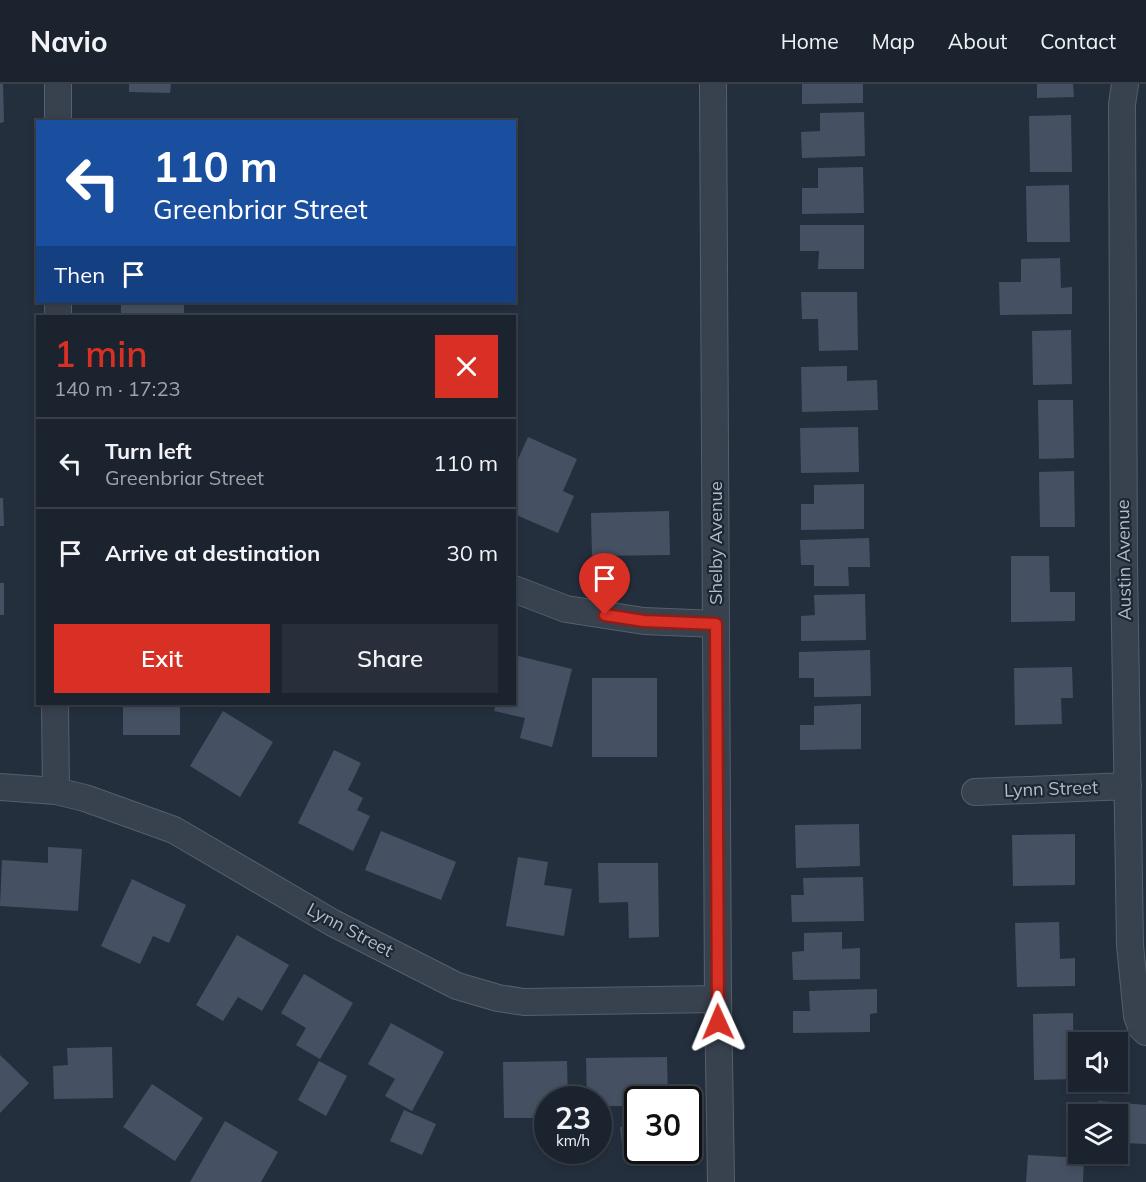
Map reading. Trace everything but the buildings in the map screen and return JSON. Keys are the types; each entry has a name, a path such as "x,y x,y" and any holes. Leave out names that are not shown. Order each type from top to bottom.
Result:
{"street":[{"path":"58,84 58,120"},
{"name":"Shelby Avenue","path":"713,84 721,1182"},
{"name":"Austin Avenue","path":"1125,84 1122,104 1134,182 1124,565 1130,945 1137,1016 1146,1032"},
{"path":"516,590 566,609 644,621 716,624"},
{"path":"55,705 56,791"},
{"name":"Lynn Street","path":"975,792 1128,786"},
{"name":"Lynn Street","path":"0,787 56,791 86,798 174,830 333,922 457,986 498,998 524,1002 718,999"}],"route":[{"path":"605,615 644,621 716,624 718,1022"}]}
